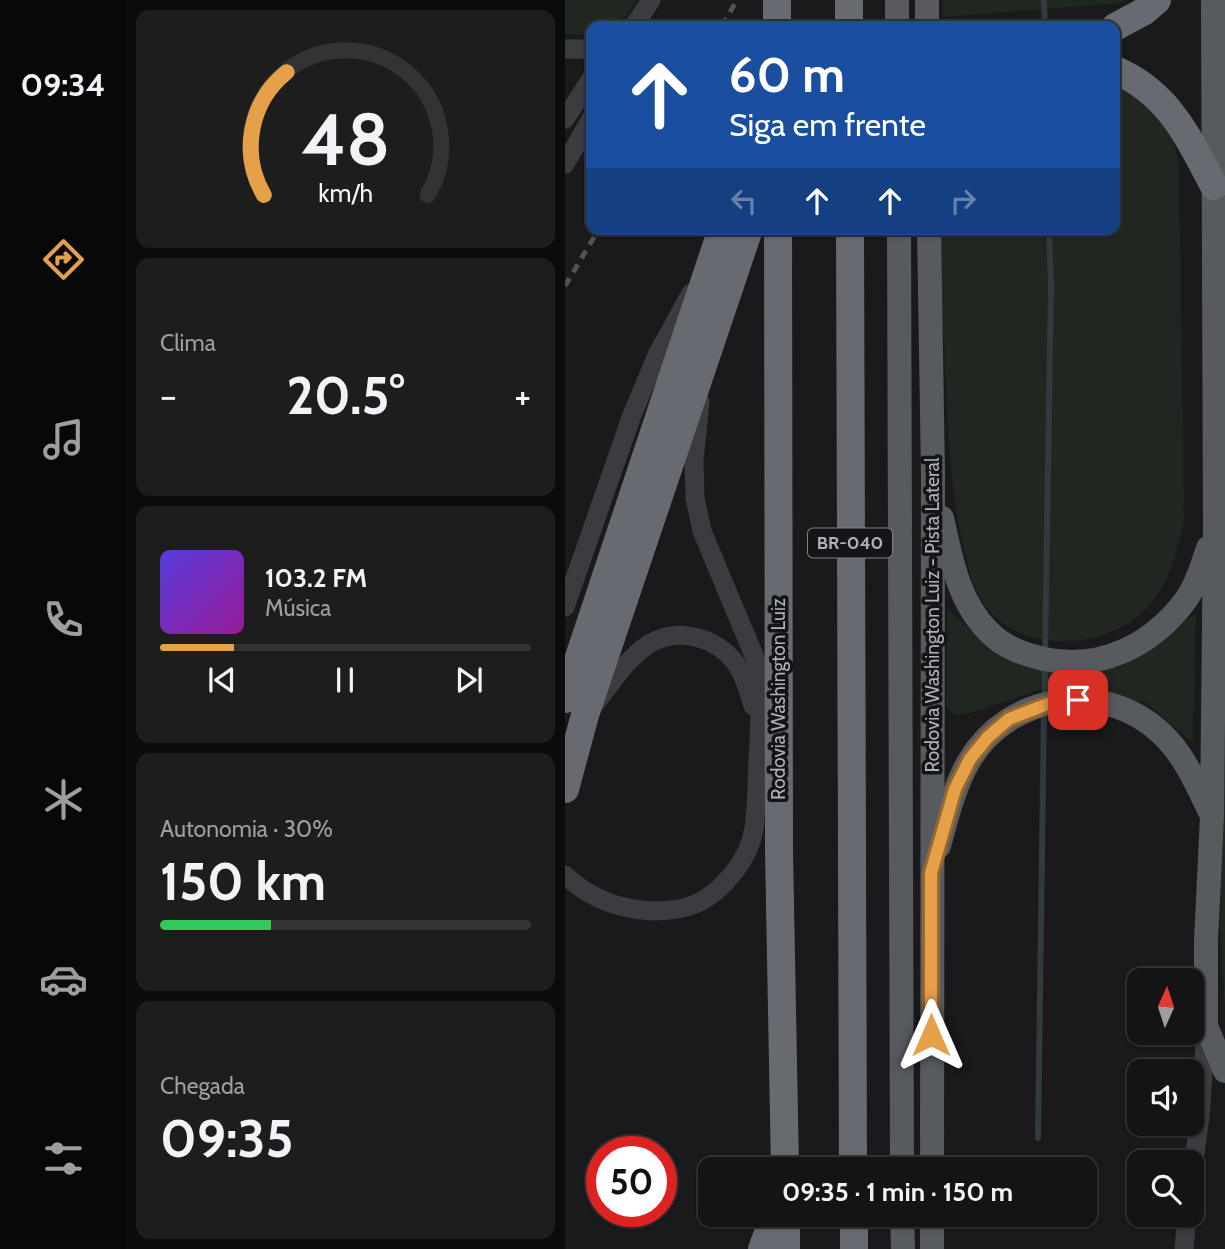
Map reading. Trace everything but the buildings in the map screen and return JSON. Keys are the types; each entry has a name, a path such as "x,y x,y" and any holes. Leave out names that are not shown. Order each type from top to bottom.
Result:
{"highway":[{"path":"777,0 777,21"},
{"path":"849,0 849,21"},
{"path":"1120,24 1143,12 1157,0"},
{"path":"1120,72 1132,77 1152,92 1174,114 1214,186"},
{"path":"575,707 704,361 747,235"},
{"name":"Rodovia Washington Luiz","path":"778,235 779,851 785,1157"},
{"name":"BR-040","path":"850,235 853,1157"},
{"path":"565,789 575,707 719,238"},
{"path":"762,1249 770,1227"},
{"path":"786,1227 787,1249"},
{"path":"854,1227 854,1249"}],"main road":[{"path":"897,0 897,21"},
{"path":"927,0 927,21"},
{"path":"1213,0 1215,527 1212,816 1205,941 1206,1026 1225,1071"},
{"name":"Rodovia Washington Luiz - Pista Lateral","path":"899,240 902,1157"},
{"name":"Rodovia Washington Luiz - Pista Lateral","path":"929,240 933,475 932,1157"},
{"path":"933,475 958,583 969,608 987,631 1008,648 1029,656 1077,663 1099,660 1123,653 1150,635 1186,600 1200,573 1215,527"},
{"path":"931,873 955,789 970,759 988,737 1009,719 1053,702 1101,701 1127,709 1162,734 1179,752 1212,816"},
{"path":"902,1227 903,1249"},
{"path":"932,1227 932,1249"}],"street":[{"path":"639,21 651,0"},
{"path":"565,49 586,49"},
{"path":"565,120 586,87"},
{"path":"565,164 586,128"},
{"path":"565,607 629,424 658,353 719,238"},
{"path":"565,875 585,892 633,909 661,911 690,906 711,895 731,874 745,854 754,829 759,680 755,658 702,531 695,498 694,461 704,361"},
{"path":"575,707 650,644 668,636 688,635 706,640 724,651 737,665 750,696 759,741"},
{"path":"1195,1150 1206,1026"},
{"path":"1184,1249 1186,1227"}],"shaded area":[{"path":"565,0 637,0 619,21 586,21 586,35 565,34"},
{"path":"943,0 1125,0 1120,3 943,17"},
{"path":"1120,78 1132,85 1171,133 1179,164 1184,520 1175,557 1160,590 1137,617 1122,627 1087,639 1054,641 1021,633 1007,626 983,603 970,572 956,505 950,458 940,235 1120,235"},
{"path":"1225,578 1225,1011 1220,930"},
{"path":"947,609 983,641 1063,671 1196,615 1193,743 1146,703 1065,681 971,713 955,715 946,705"}],"waterway":[{"path":"1044,0 1045,21"},
{"path":"1045,653 1051,285 1049,235"},
{"path":"1045,664 1045,698"},
{"path":"1038,1138 1044,709"}],"railway":[{"path":"725,21 737,0"},
{"path":"565,286 595,235"}],"route":[{"path":"931,1035 931,873 955,789 970,759 988,737 1009,719 1053,702 1078,700"}]}
